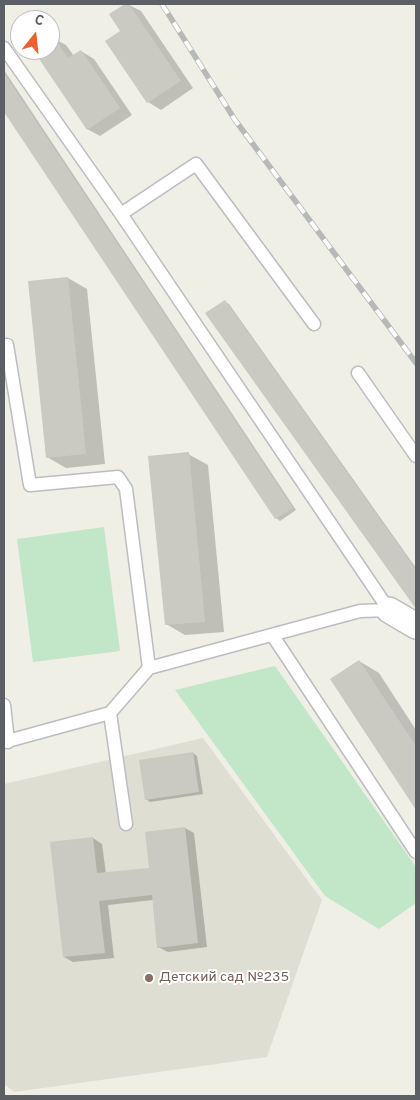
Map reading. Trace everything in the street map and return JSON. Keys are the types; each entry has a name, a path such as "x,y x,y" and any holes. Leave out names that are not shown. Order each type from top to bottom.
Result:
{"street":[{"path":"389,610 416,626"}],"lane":[{"path":"4,48 121,214 389,610"},
{"path":"121,214 196,164 314,324"},
{"path":"4,345 7,345 30,486 118,477 126,489 149,668"},
{"path":"358,373 416,456"},
{"path":"4,705 6,742 110,713 149,668 360,611 389,610"},
{"path":"273,636 416,852"},
{"path":"110,713 126,824"}],"shaded area":[{"name":"Детский сад №235","path":"203,738 322,900 267,1057 14,1092 4,1084 4,784"}],"green space":[{"path":"104,527 120,651 33,662 17,539"},
{"path":"275,666 416,867 416,903 379,929 325,896 175,690"}],"building":[{"path":"125,4 129,4 181,81 147,103 105,41 120,31 109,14"},
{"path":"60,46 68,58 81,50 120,108 87,130 40,60 60,60"},
{"path":"4,73 293,508 275,519 4,112"},
{"path":"68,277 86,454 46,458 28,281"},
{"path":"225,300 416,570 416,609 205,313"},
{"path":"189,452 205,622 165,625 148,456"},
{"path":"359,660 416,746 416,810 330,679"},
{"path":"193,752 199,792 145,800 139,760"},
{"path":"185,827 198,943 157,948 152,895 99,901 105,953 63,957 50,842 93,837 97,873 149,868 145,832"}],"railway":[{"path":"162,4 235,120 416,363"}],"place":[{"name":"Детский сад №235","path":"149,978"}]}
